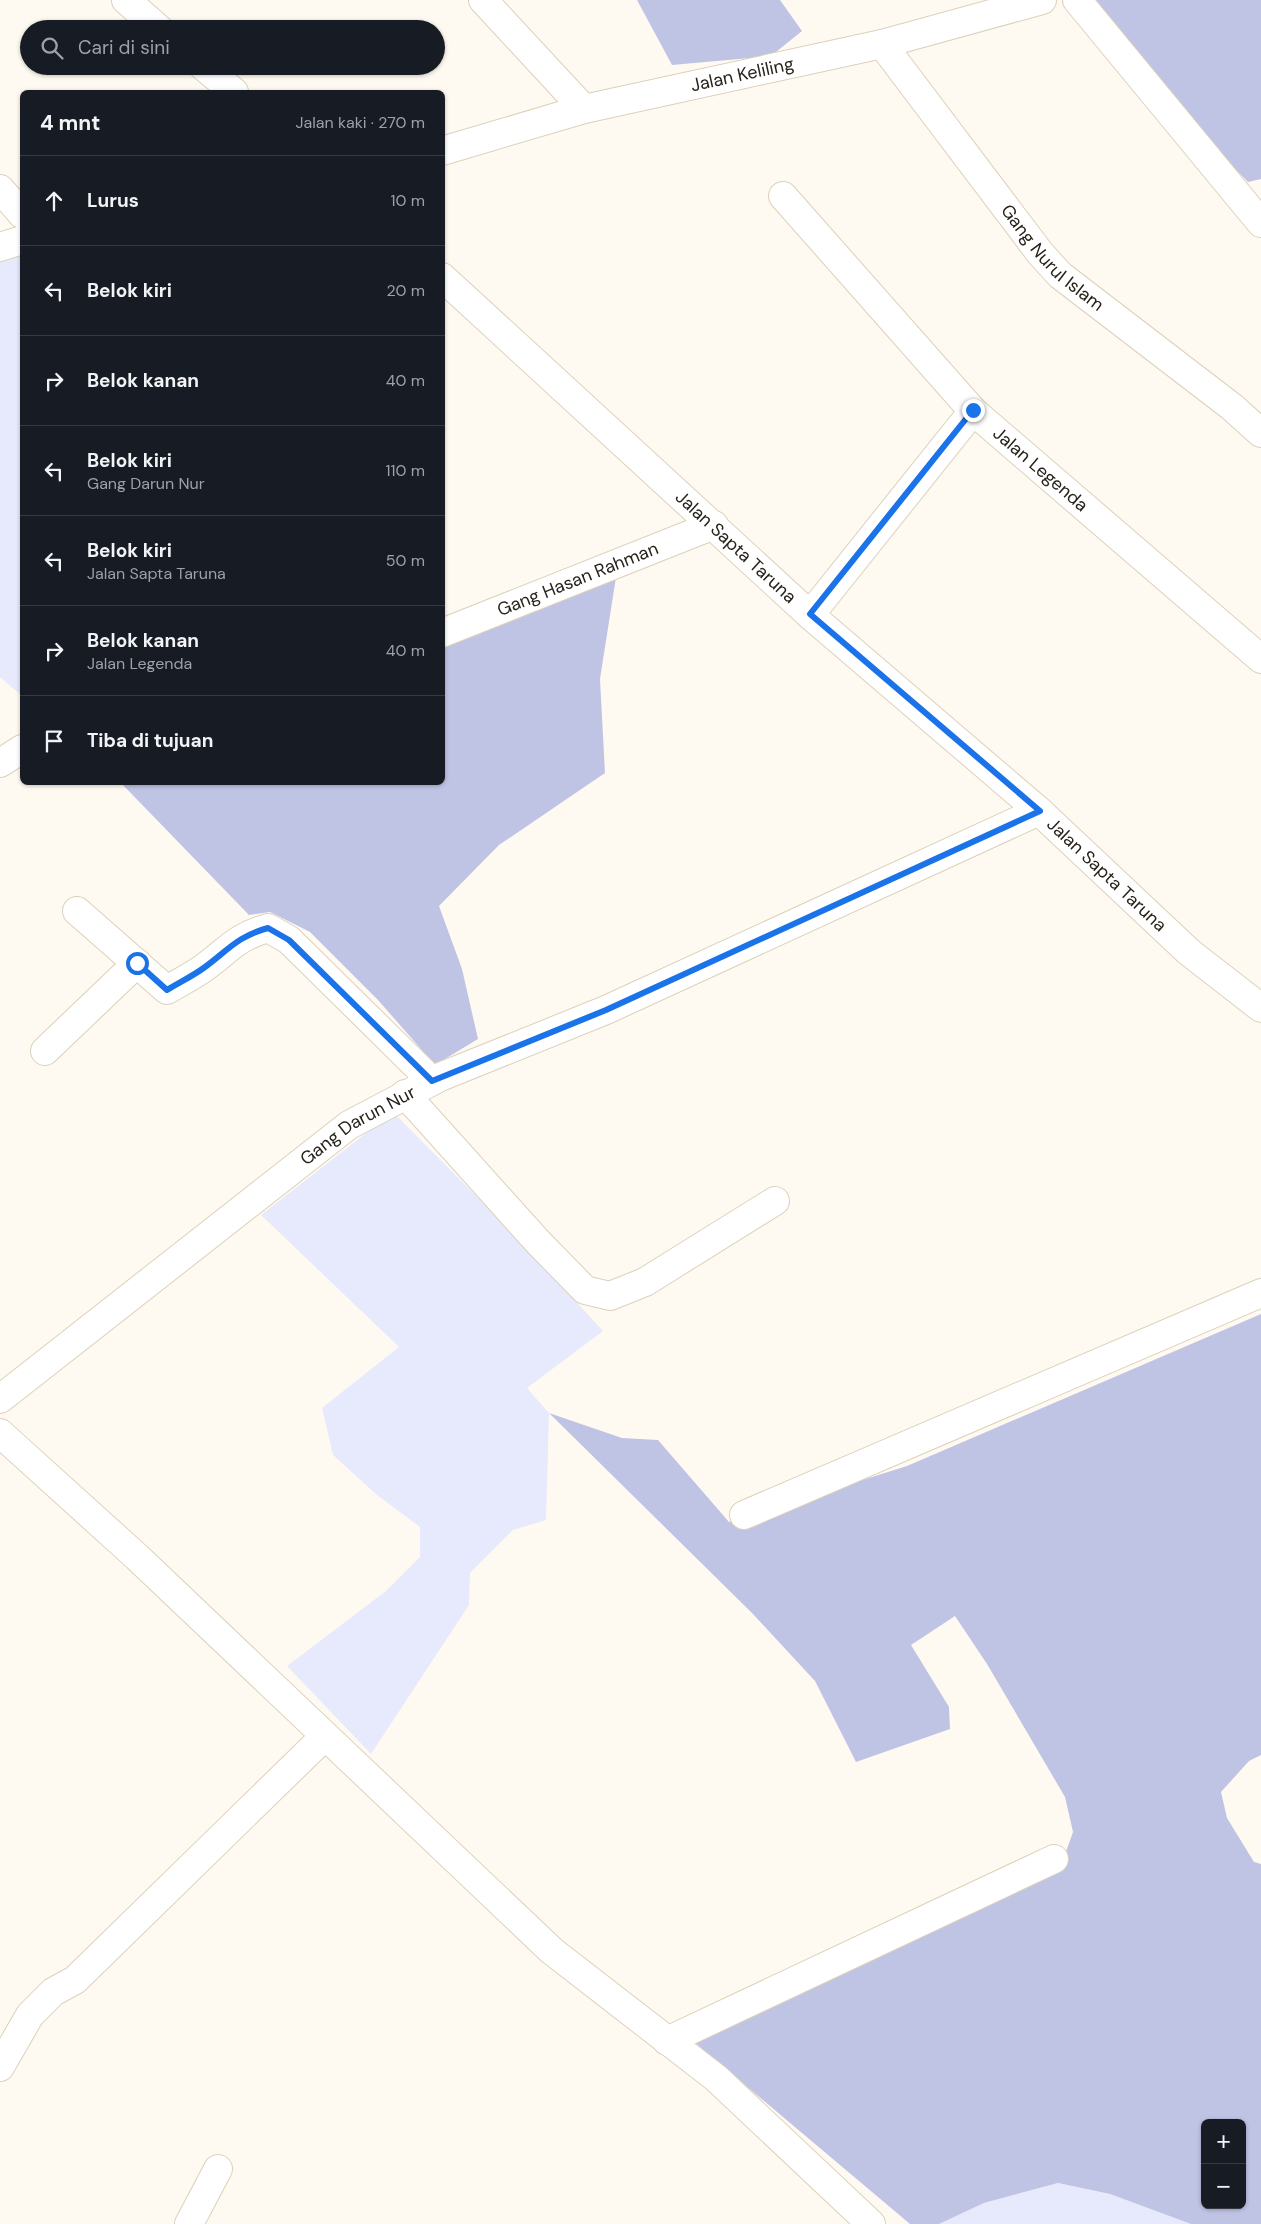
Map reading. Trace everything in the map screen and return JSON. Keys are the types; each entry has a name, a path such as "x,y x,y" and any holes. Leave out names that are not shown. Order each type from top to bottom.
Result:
{"street":[{"path":"126,0 149,20"},
{"path":"483,0 584,109"},
{"name":"Jalan Keliling","path":"445,150 584,109 882,44 1042,0"},
{"path":"1077,0 1261,223"},
{"name":"Gang Nurul Islam","path":"882,44 1040,253 1060,275 1232,407 1261,433"},
{"path":"214,75 232,90"},
{"path":"0,189 20,212"},
{"name":"Jalan Legenda","path":"783,196 973,410 1261,659"},
{"path":"0,247 20,241"},
{"name":"Jalan Sapta Taruna","path":"445,280 810,614 1040,811 1189,952 1261,1008"},
{"path":"810,614 973,410"},
{"name":"Gang Hasan Rahman","path":"445,632 714,525"},
{"path":"0,764 20,750"},
{"name":"Gang Darun Nur","path":"0,1400 349,1125 432,1081 622,1002 1040,811"},
{"path":"77,911 167,990 205,967 219,954 250,933 268,928 289,940 432,1081"},
{"path":"45,1051 137,963"},
{"path":"405,1094 538,1242 585,1290 610,1296 645,1282 775,1201"},
{"path":"744,1515 1261,1293"},
{"path":"0,1432 137,1557 552,1951 716,2078 871,2224"},
{"path":"0,2067 30,2015 64,1986 325,1736"},
{"path":"667,2041 1054,1859"},
{"path":"189,2224 218,2168"}],"shaded area":[{"path":"637,0 780,0 802,31 771,56 672,65"},
{"path":"1090,0 1261,0 1261,179 1248,182 1198,131"},
{"path":"20,254 20,694 0,677 0,261"},
{"path":"616,577 600,679 605,773 499,845 439,906 462,969 478,1039 435,1065 378,1000 310,932 270,912 249,915 123,785 445,785 445,644"},
{"path":"393,1112 516,1236 603,1331 527,1388 549,1413 546,1520 513,1530 470,1573 469,1605 371,1754 287,1666 386,1591 420,1557 420,1527 377,1495 333,1455 322,1408 399,1347 261,1215"},
{"path":"1261,1314 1261,1755 1249,1761 1221,1792 1227,1818 1254,1862 1261,1864 1261,2224 1191,2224 1110,2194 1058,2183 984,2203 939,2224 910,2224 693,2041 1059,1871 1073,1832 1065,1797 987,1664 955,1616 911,1645 949,1707 950,1729 856,1762 815,1681 752,1613 549,1413 622,1438 658,1440 729,1522 907,1466"},
{"path":"1058,2183 1110,2194 1191,2224 939,2224 984,2203"}],"route":[{"path":"137,963 167,990 205,967 219,954 250,933 268,928 289,940 432,1081 606,1010 1040,811 810,614 973,410"}]}
